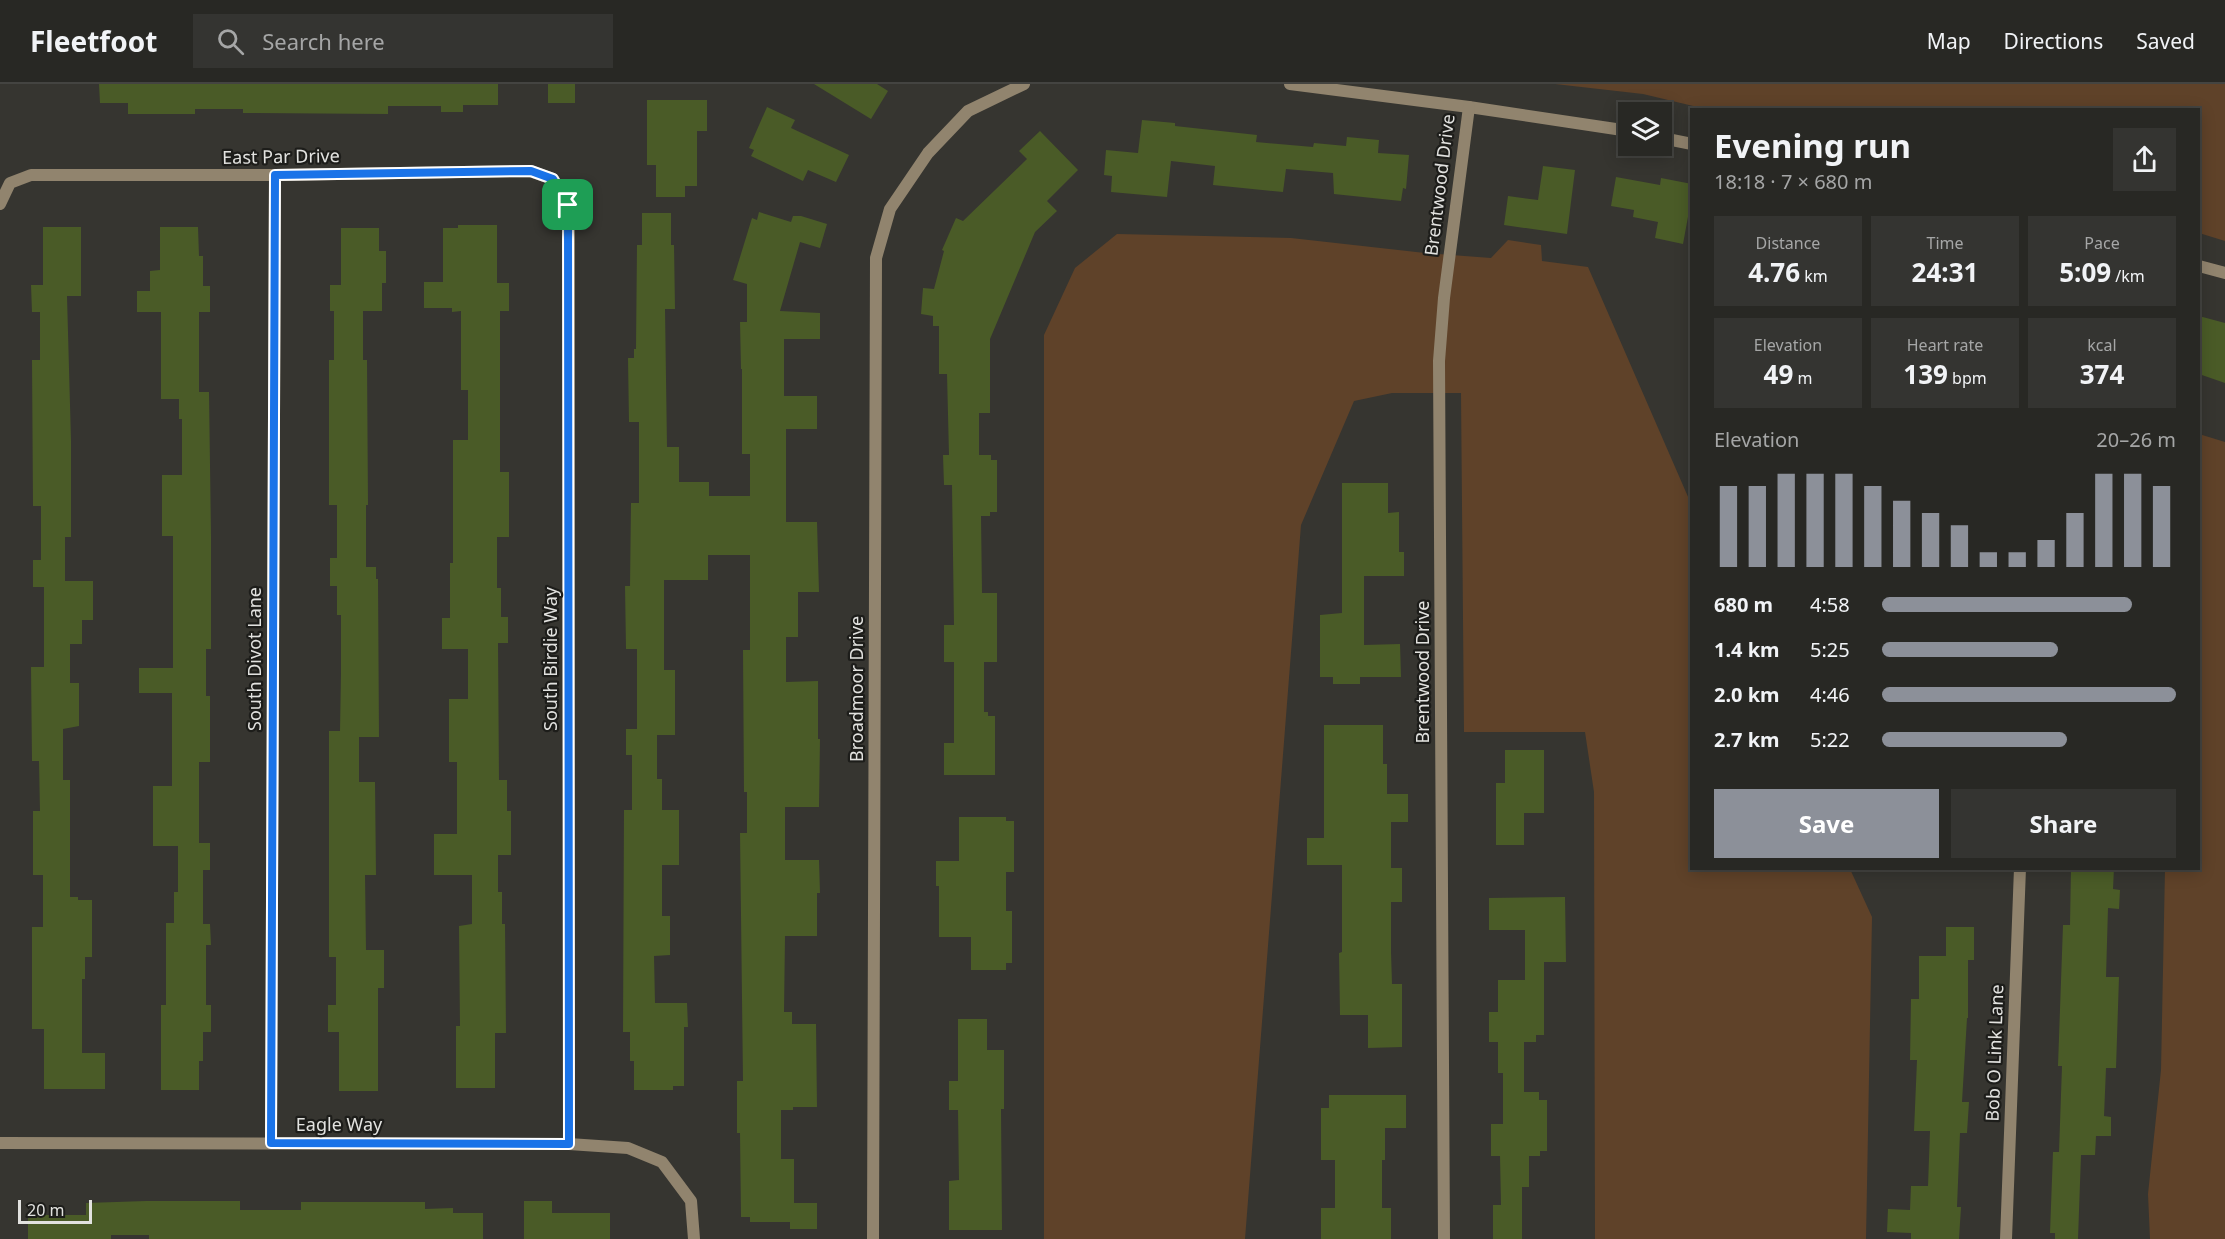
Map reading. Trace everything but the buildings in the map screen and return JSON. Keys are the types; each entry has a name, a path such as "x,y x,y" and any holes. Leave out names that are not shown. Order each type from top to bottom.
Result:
{"street":[{"name":"Broadmoor Drive","path":"873,1239 876,258 890,209 928,153 968,111 1024,84"},
{"path":"1290,84 1618,129"},
{"name":"Brentwood Drive","path":"1444,1239 1439,361 1444,298 1469,107"},
{"path":"1672,140 1690,144"},
{"name":"East Par Drive","path":"0,204 10,183 31,175 275,175 531,171 553,179"},
{"name":"South Divot Lane","path":"271,1143 275,175"},
{"name":"South Birdie Way","path":"553,179 568,205 569,1144"},
{"path":"2200,266 2225,273"},
{"name":"Bob O Link Lane","path":"2006,1239 2020,870"},
{"name":"Eagle Way","path":"0,1143 569,1144 628,1148 662,1162 691,1201 694,1239"}],"shaded area":[{"path":"1555,84 2225,84 2225,241 2200,233 2200,108 1702,108 1643,94"},
{"path":"1117,234 1291,238 1491,258 1508,240 1541,245 1542,261 1588,267 1690,501 1690,870 1850,870 1872,917 1866,1239 1595,1239 1594,792 1585,732 1464,732 1461,393 1392,393 1354,401 1301,525 1245,1239 1044,1239 1044,335 1075,268"},
{"path":"2200,434 2225,442 2225,1239 2150,1239 2148,1194 2161,1070 2165,870 2200,870"}],"route":[{"path":"531,171 553,179 568,205 569,1144 271,1143 275,175 531,171"}]}
